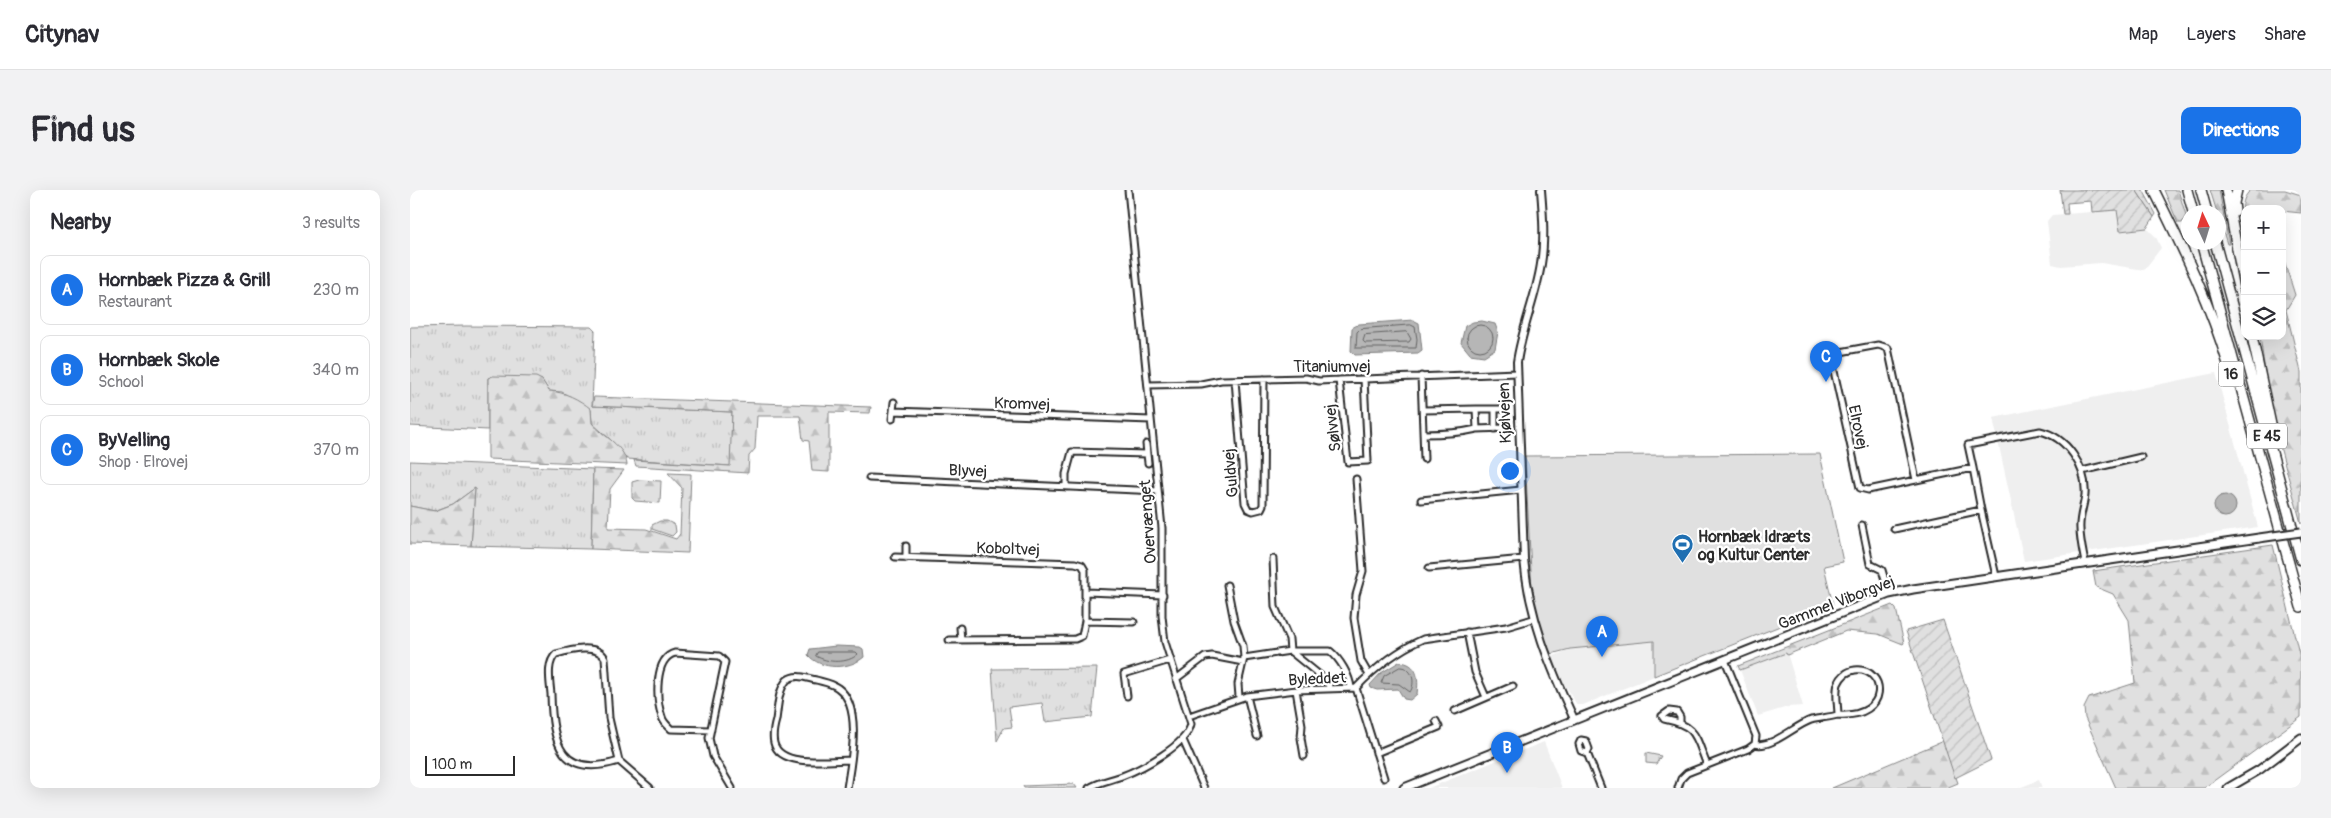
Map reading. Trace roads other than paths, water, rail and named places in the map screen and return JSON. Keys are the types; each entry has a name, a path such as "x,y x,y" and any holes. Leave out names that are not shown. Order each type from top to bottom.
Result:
{"highway":[{"name":"16","path":"2154,190 2216,322 2277,520"},
{"path":"2187,190 2191,205"},
{"path":"2201,190 2205,205"},
{"path":"2226,190 2241,269"},
{"path":"2237,190 2234,203 2238,251"},
{"name":"E 45","path":"2204,250 2301,607"},
{"name":"E 45","path":"2217,250 2301,560"},
{"name":"16","path":"2253,340 2297,546"}],"main road":[{"name":"Gammel Viborgvej","path":"1404,788 1889,594 1996,576 2301,532"},
{"path":"2228,788 2259,770 2301,738"}],"street":[{"name":"Overvænget","path":"1128,190 1162,528 1165,642 1189,716"},
{"name":"Kjølvejen","path":"1541,190 1543,238 1541,264 1521,337 1517,373 1524,558 1527,591 1534,619 1548,661 1574,720"},
{"name":"Elrovej","path":"1916,480 1888,348 1878,345 1835,353 1832,362 1860,488 1868,490 1916,480 1973,468"},
{"name":"Titaniumvej","path":"1148,385 1201,384 1264,379 1306,378 1319,381 1517,373"},
{"path":"1421,376 1424,459"},
{"name":"Guldvej","path":"1235,380 1245,503 1248,509 1253,511 1260,509 1263,505 1264,379"},
{"name":"Sølvvej","path":"1339,380 1348,462 1368,461 1364,379"},
{"path":"892,419 894,402"},
{"path":"1476,409 1477,429"},
{"path":"1495,409 1496,429"},
{"path":"1422,410 1502,409"},
{"name":"Kromvej","path":"893,411 1151,420"},
{"path":"1424,434 1450,434 1454,431 1504,428"},
{"path":"1996,576 1968,445 2040,431 2048,433 2069,449 2082,471 2085,492 2080,529 2085,563"},
{"path":"1146,444 1148,463"},
{"path":"1066,486 1066,474 1072,452 1147,454"},
{"path":"2082,471 2141,457"},
{"name":"Blyvej","path":"869,478 1158,491"},
{"path":"1356,479 1363,571 1356,595 1354,618 1361,660 1368,674"},
{"path":"1421,500 1521,490"},
{"path":"1894,529 1981,510"},
{"path":"1862,525 1870,564 1882,570 1889,594"},
{"path":"906,546 906,558"},
{"name":"Koboltvej","path":"895,557 1075,563 1082,565 1085,570 1085,621"},
{"path":"1429,568 1524,558"},
{"path":"1273,559 1276,607 1289,639 1290,651 1327,681 1330,689"},
{"path":"1227,585 1234,621 1243,646 1243,660 1238,684 1239,697"},
{"path":"1086,592 1163,595"},
{"path":"1176,679 1206,657 1243,660 1290,651 1330,651 1338,660 1353,688 1368,674 1423,639 1506,627 1534,619"},
{"path":"948,640 1075,639 1082,636 1085,621 1134,622"},
{"path":"960,628 960,640"},
{"path":"1468,632 1475,672 1486,697"},
{"path":"620,760 594,766 582,765 565,756 558,748 552,725 550,663 556,654 594,649 605,658 609,718 620,760 650,788"},
{"path":"710,730 671,729 662,718 659,679 664,659 668,654 710,655 723,659 726,668 709,738 713,756 732,788"},
{"path":"1127,696 1124,674 1170,660"},
{"path":"1725,660 1756,736 1755,744"},
{"path":"1678,788 1685,774 1748,749 1755,744 1768,744 1791,729 1812,720 1860,715 1870,710 1877,700 1878,688 1876,679 1870,673 1861,669 1851,670 1842,676 1837,686 1838,716"},
{"path":"847,788 851,760 853,726 850,708 843,692 828,683 799,676 787,680 780,692 773,735 778,752 787,758 798,760 851,760"},
{"path":"1454,711 1513,686"},
{"name":"Byleddet","path":"1189,716 1239,697 1296,690 1353,688 1384,778"},
{"path":"1296,690 1302,725 1301,738 1304,756"},
{"path":"1247,696 1257,736"},
{"path":"1089,788 1142,767 1183,740 1189,733 1191,724 1189,716"},
{"path":"1376,753 1439,728 1436,722"},
{"path":"1680,722 1693,731 1707,765"},
{"path":"1183,740 1204,788"},
{"path":"1587,753 1602,788"}],"water":[{"path":"1413,320 1419,323 1422,350 1418,353 1355,355 1351,351 1352,328 1359,324"},
{"path":"1482,321 1495,324 1498,332 1495,349 1484,356 1470,354 1461,343 1465,326 1473,322"},
{"path":"2225,495 2235,502 2236,506 2229,516 2225,517 2215,510 2214,506 2221,496"},
{"path":"836,646 860,647 863,649 864,657 843,666 827,666 808,655 810,649"},
{"path":"1399,662 1410,665 1416,672 1418,682 1417,694 1410,700 1404,699 1398,689 1377,690 1371,688 1370,685 1381,673"}],"place":[{"name":"ByVelling","path":"1826,382"},
{"name":"Hornbæk Idræts og Kultur Center","path":"1682,564"},
{"name":"Hornbæk Pizza & Grill","path":"1602,657"},
{"name":"Hornbæk Skole","path":"1507,773"}]}
